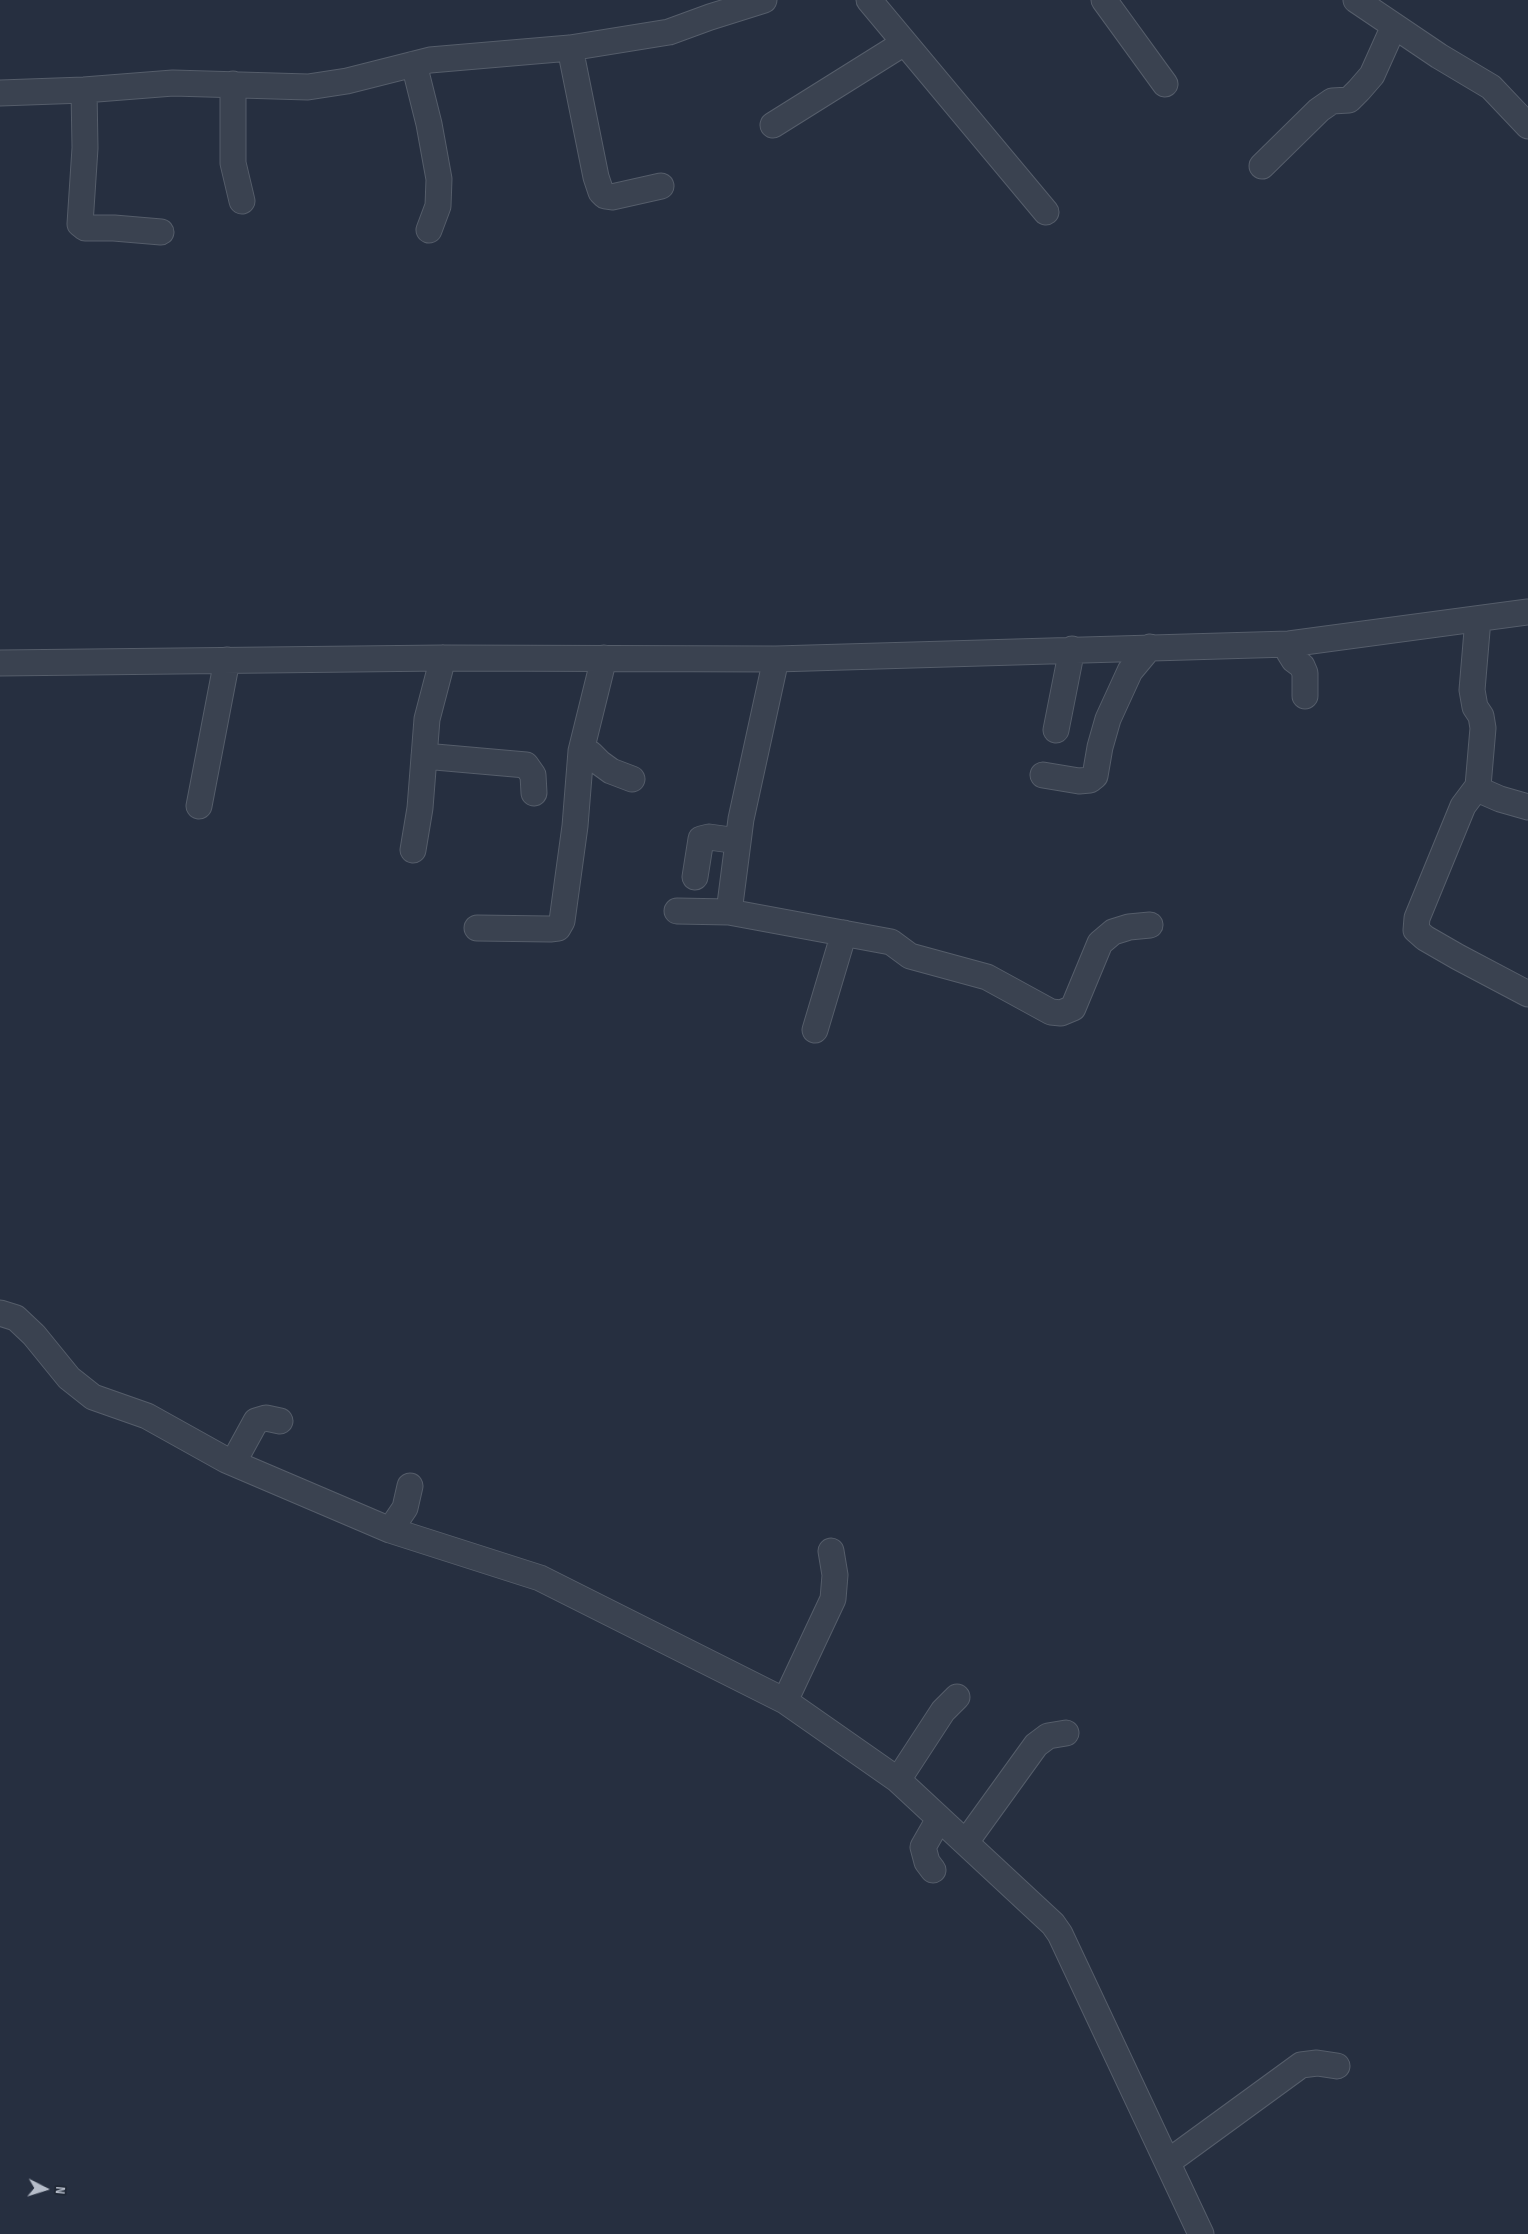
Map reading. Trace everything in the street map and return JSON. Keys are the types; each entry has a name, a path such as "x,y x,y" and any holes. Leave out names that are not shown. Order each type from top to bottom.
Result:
{"street":[{"path":"0,93 84,90 173,83 308,87 347,81 430,60 570,48 669,32 764,0"},
{"path":"869,0 1046,212"},
{"path":"1104,0 1165,84"},
{"path":"1356,0 1491,88 1528,126"},
{"path":"1262,166 1319,110 1332,100 1349,100 1355,94 1372,75 1394,26"},
{"path":"773,125 904,44"},
{"path":"570,48 594,171 601,192 605,196 612,197 661,186"},
{"path":"414,64 429,124 439,179 438,206 429,230"},
{"path":"233,84 233,163 242,201"},
{"path":"84,90 85,148 80,224 85,228 114,228 161,232"},
{"path":"0,662 443,658 776,659 1289,644 1528,612"},
{"path":"1478,619 1472,690 1475,707 1481,716 1482,728 1478,786 1463,806 1417,918 1416,930 1425,938 1458,957 1528,994"},
{"path":"1289,644 1289,652 1294,660 1302,666 1305,673 1305,696"},
{"path":"1043,775 1079,781 1090,780 1095,776 1100,746 1108,719 1130,671 1150,647"},
{"path":"1056,730 1072,649"},
{"path":"413,850 420,808 427,719 443,658"},
{"path":"478,928 558,928 562,921 581,751 604,658"},
{"path":"729,912 738,841 776,659"},
{"path":"199,806 227,660"},
{"path":"581,751 591,754 611,771 632,779"},
{"path":"424,756 526,765 533,775 534,793"},
{"path":"1478,786 1484,792 1500,799 1528,807"},
{"path":"695,877 701,839 709,837 738,841"},
{"path":"676,911 729,912 891,942 910,956 986,977 1051,1012 1061,1013 1073,1008 1100,943 1113,932 1129,927 1150,925"},
{"path":"815,1030 844,933"},
{"path":"0,1313 16,1318 34,1335 69,1378 93,1397 147,1416 233,1463 390,1530 540,1578 785,1701 898,1780 1047,1918 1060,1934 1200,2234"},
{"path":"233,1463 256,1421 266,1418 280,1421"},
{"path":"390,1530 405,1508 410,1486"},
{"path":"785,1701 832,1599 835,1575 831,1551"},
{"path":"898,1780 943,1711 957,1697"},
{"path":"966,1842 1036,1745 1048,1736 1066,1733"},
{"path":"933,1870 927,1862 923,1847 938,1819"},
{"path":"1168,2162 1301,2065 1317,2063 1337,2066"}]}
